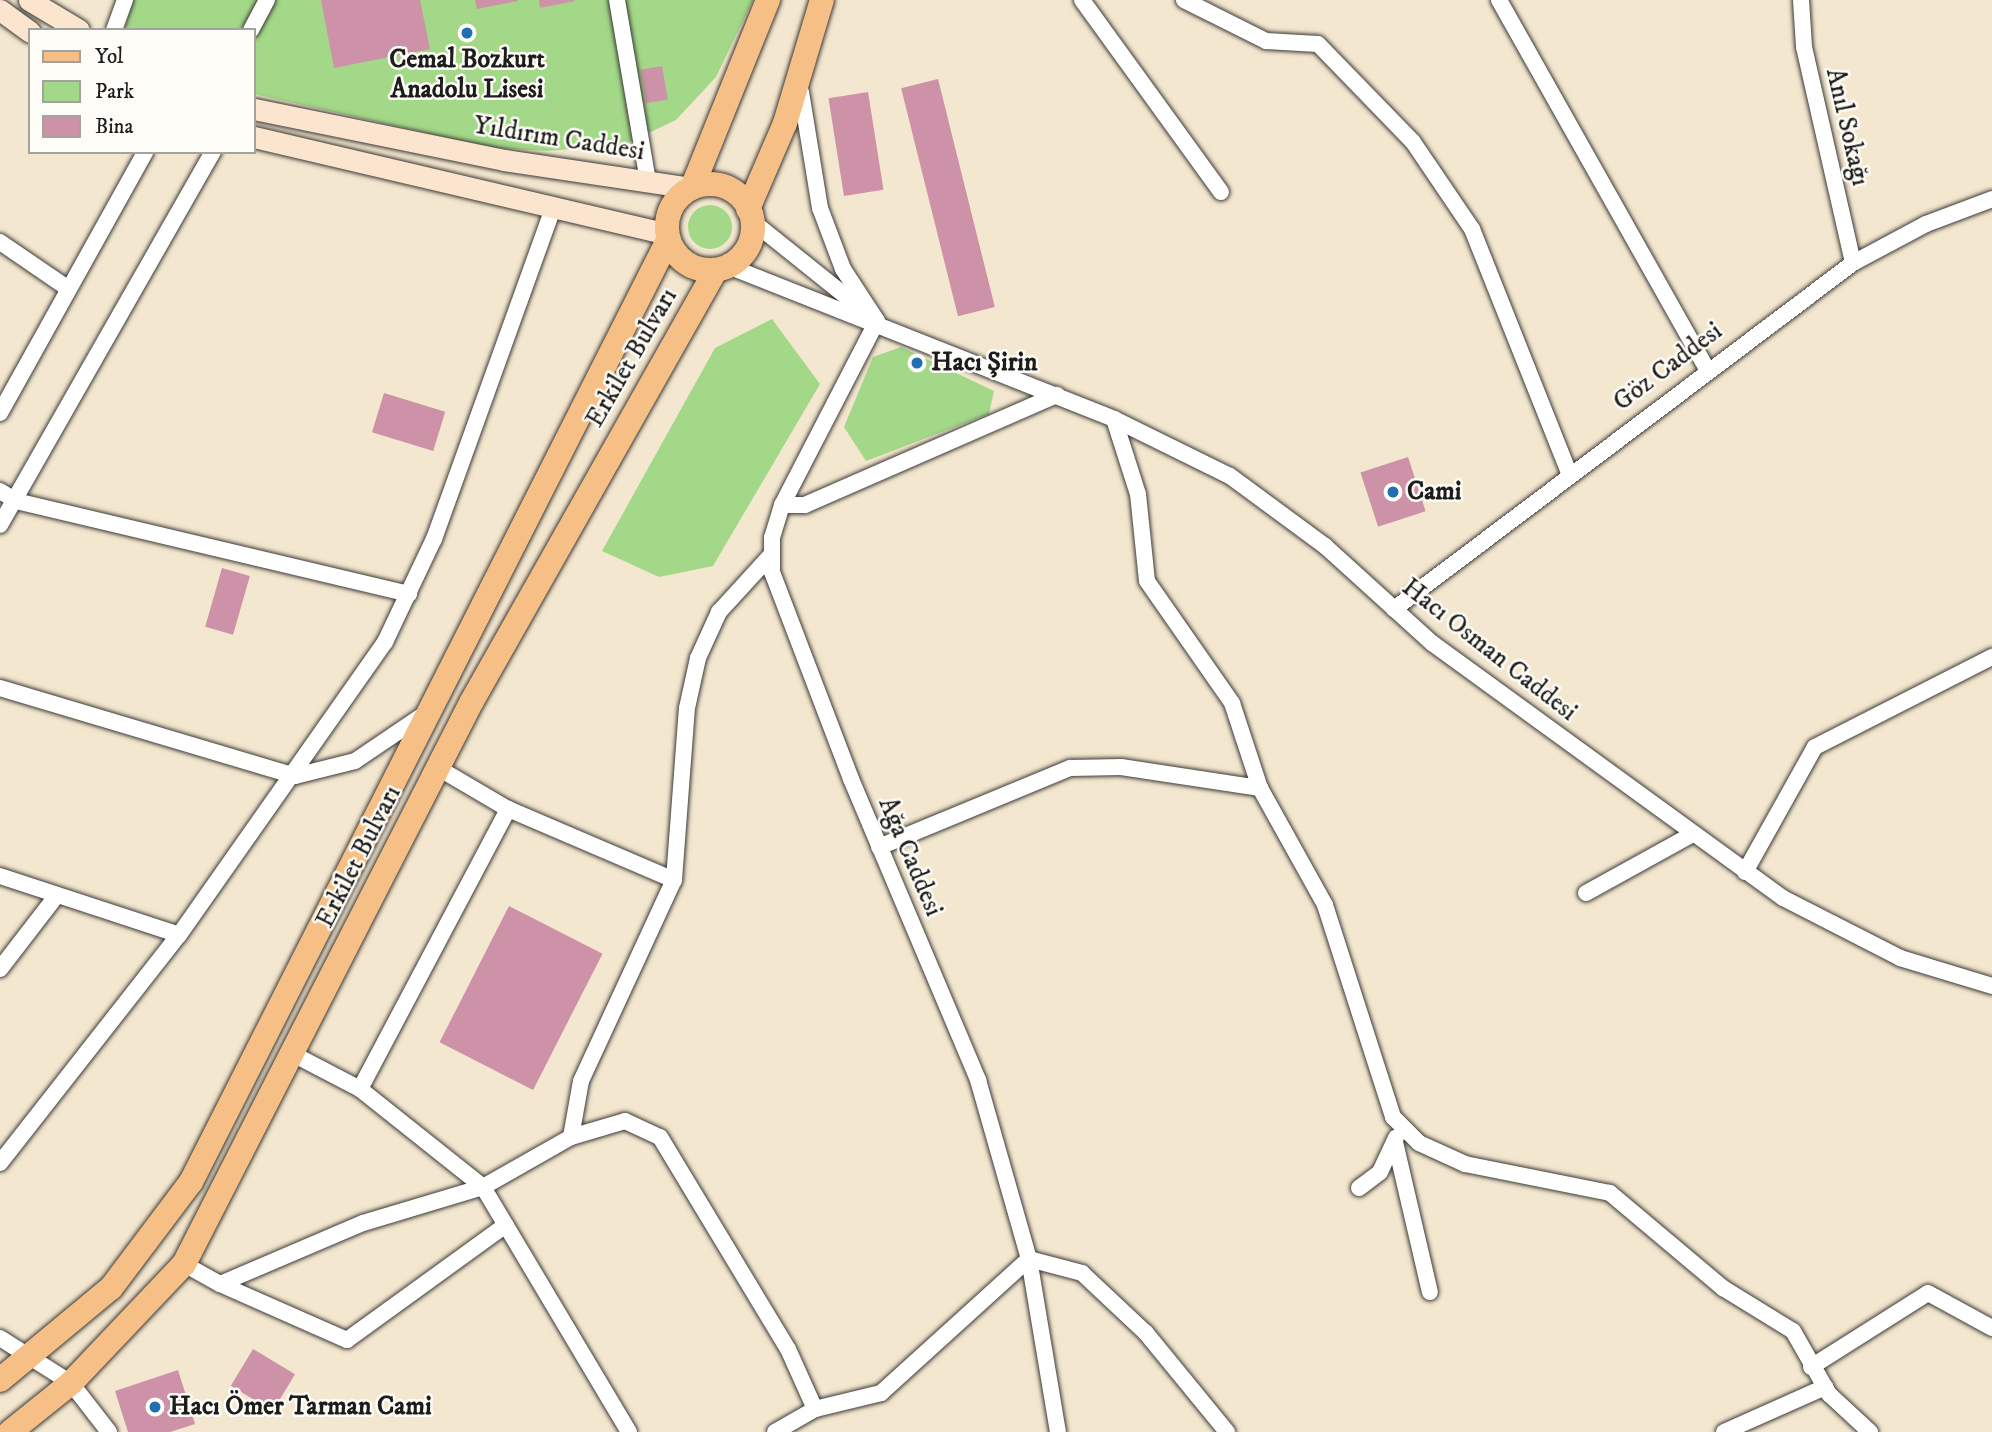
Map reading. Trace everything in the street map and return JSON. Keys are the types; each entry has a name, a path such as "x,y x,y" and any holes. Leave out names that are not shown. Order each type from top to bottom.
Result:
{"main road":[{"path":"768,0 692,188 673,204 668,237 682,260 722,268 746,250 750,215 822,0"},
{"path":"692,188 727,188 750,215"},
{"name":"Erkilet Bulvarı","path":"0,1380 10,1347 111,1288 191,1182 668,237"},
{"name":"Erkilet Bulvarı","path":"10,1432 71,1383 184,1264 438,768 722,268"}],"street":[{"path":"29,0 76,28"},
{"path":"115,28 125,0"},
{"path":"252,28 267,0"},
{"path":"617,0 648,182"},
{"path":"1082,0 1220,192"},
{"path":"1184,0 1266,41 1318,44 1413,142 1472,229 1569,473"},
{"path":"1499,0 1706,368"},
{"name":"Anıl Sokağı","path":"1801,0 1804,47 1853,263"},
{"path":"0,10 28,31"},
{"path":"800,72 805,141 820,208 844,268 877,321"},
{"name":"Yıldırım Caddesi","path":"256,109 692,188"},
{"path":"256,136 479,184 553,208 668,237"},
{"path":"0,413 144,154"},
{"path":"0,525 212,154"},
{"name":"Göz Caddesi","path":"1394,609 1706,368 1853,263 1926,224 1992,200"},
{"path":"0,1163 179,935 366,673 409,594 553,208"},
{"path":"750,215 877,321"},
{"path":"0,242 69,289"},
{"path":"722,268 877,321"},
{"name":"Hacı Osman Caddesi","path":"877,321 1114,419 1263,498 1394,609 1745,872 1864,942 1992,986"},
{"name":"Ağa Caddesi","path":"877,321 782,505 771,555 777,588 879,847 978,1080 1029,1259 1058,1432"},
{"path":"782,505 805,505 1056,395"},
{"path":"1114,419 1138,494 1147,581 1232,703 1260,788 1325,905 1398,1134 1430,1292"},
{"path":"0,492 16,501 409,594"},
{"path":"571,1137 581,1081 674,880 687,708 698,658 719,612 771,555"},
{"path":"1745,872 1815,747 1992,657"},
{"path":"0,688 295,776 373,752 435,701"},
{"path":"879,847 1070,768 1121,767 1260,788"},
{"path":"438,768 508,809 674,880"},
{"path":"360,1088 508,809"},
{"path":"1586,893 1693,834"},
{"path":"0,876 179,935"},
{"path":"0,969 57,895"},
{"path":"293,1054 360,1088 482,1187 629,1432"},
{"path":"220,1284 363,1223 482,1187 571,1137 625,1121 660,1137 788,1349 815,1409"},
{"path":"1359,1188 1380,1172 1398,1134"},
{"path":"1398,1134 1465,1164 1609,1193 1734,1296 1793,1331 1811,1367 1825,1387 1870,1432"},
{"path":"184,1264 220,1284 347,1340 506,1225"},
{"path":"775,1432 815,1409 881,1393 1029,1259 1082,1273 1146,1333 1227,1432"},
{"path":"1811,1367 1928,1293 1992,1328"},
{"path":"10,1347 71,1383 109,1432"},
{"path":"1724,1432 1825,1387"}],"green space":[{"path":"133,0 753,0 716,77 676,120 623,145 547,151 493,148 256,94 256,28 125,28"},
{"path":"710,205 726,211 732,227 726,243 710,249 694,243 688,227 694,211"},
{"path":"772,319 820,384 713,566 659,577 602,551 715,348"},
{"path":"901,347 994,391 989,414 866,461 844,427 873,357"}],"building":[{"path":"321,0 420,0 430,49 334,68"},
{"path":"475,0 518,0 518,1 477,9"},
{"path":"539,0 574,0 575,1 540,8"},
{"path":"662,66 668,99 646,103 640,70"},
{"path":"938,79 995,307 958,316 901,88"},
{"path":"868,92 883,190 844,196 828,98"},
{"path":"384,393 445,412 433,451 372,432"},
{"name":"Cami","path":"1408,457 1426,511 1378,527 1360,472"},
{"path":"222,568 250,576 233,635 205,627"},
{"path":"509,906 603,954 533,1090 440,1042"},
{"path":"253,1349 295,1374 273,1411 231,1386"},
{"name":"Hacı Ömer Tarman Cami","path":"178,1370 195,1424 170,1432 128,1432 115,1391"}],"place":[{"name":"Cemal Bozkurt Anadolu Lisesi","path":"467,33"},
{"name":"Hacı Şirin","path":"917,363"},
{"name":"Cami","path":"1393,492"},
{"name":"Hacı Ömer Tarman Cami","path":"155,1407"}]}
